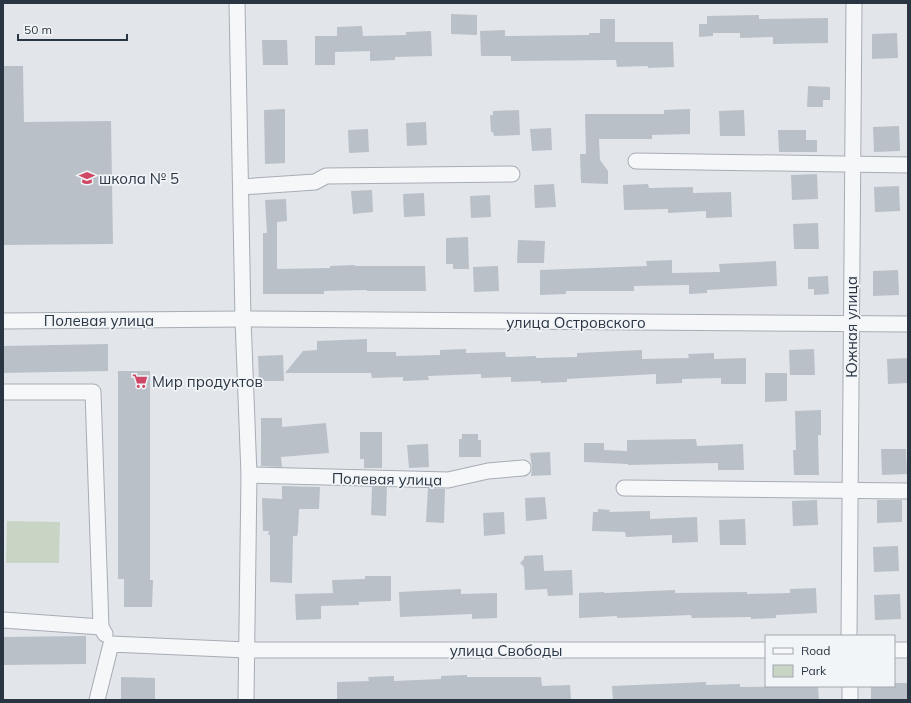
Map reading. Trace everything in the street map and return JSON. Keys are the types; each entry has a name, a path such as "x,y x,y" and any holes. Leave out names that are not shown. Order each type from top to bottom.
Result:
{"street":[{"path":"238,3 244,320 249,475 246,700"},
{"name":"Южная улица","path":"850,635 854,3"},
{"path":"636,161 908,165"},
{"path":"241,187 315,182 326,176 512,174"},
{"name":"улица Островского","path":"244,320 908,324"},
{"name":"Полевая улица","path":"3,321 244,320"},
{"path":"3,392 93,392 101,627 111,644 97,700"},
{"name":"Полевая улица","path":"249,475 448,480 488,471 523,468"},
{"path":"624,488 908,491"},
{"path":"3,620 101,627"},
{"name":"улица Свободы","path":"111,644 247,650 765,650"},
{"path":"895,650 908,650"},
{"path":"850,687 850,700"}],"green space":[{"path":"7,521 60,522 59,563 6,563"}],"building":[{"path":"451,14 477,15 477,35 451,34"},
{"path":"759,15 759,19 828,18 828,43 773,44 773,37 740,38 740,33 713,33 713,36 699,37 699,24 707,24 707,16"},
{"path":"600,19 615,19 615,42 673,42 674,67 617,67 616,60 511,61 511,56 481,56 480,31 505,30 505,36 589,35 589,33 600,33"},
{"path":"362,26 363,36 406,35 406,32 431,31 432,56 395,57 395,60 370,61 370,51 335,52 335,65 315,65 315,36 337,36 337,27"},
{"path":"897,33 898,58 872,59 872,34"},
{"path":"262,40 287,40 288,65 263,65"},
{"path":"3,66 23,66 24,122 111,121 113,244 3,245"},
{"path":"808,86 830,87 830,100 823,100 823,107 807,107"},
{"path":"285,109 285,163 265,164 264,110"},
{"path":"690,109 690,134 652,135 652,139 599,139 600,160 608,171 608,184 581,183 580,154 586,154 585,114 664,114 664,110"},
{"path":"519,110 520,135 494,136 493,132 491,132 490,115 493,115 493,111"},
{"path":"744,110 745,136 720,136 719,111"},
{"path":"426,122 427,145 407,146 406,123"},
{"path":"899,126 900,151 874,152 873,127"},
{"path":"551,128 552,150 532,151 530,129"},
{"path":"368,129 369,152 349,153 348,130"},
{"path":"778,130 806,130 806,140 817,140 817,152 779,152"},
{"path":"817,174 818,199 792,200 791,175"},
{"path":"554,184 556,207 535,208 534,185"},
{"path":"648,184 649,188 693,187 693,193 731,192 732,217 706,218 706,211 668,213 668,209 624,210 623,185"},
{"path":"899,186 900,211 875,212 874,187"},
{"path":"372,190 373,212 353,214 351,191"},
{"path":"424,193 425,216 404,217 403,194"},
{"path":"490,195 491,217 471,218 470,196"},
{"path":"286,199 287,221 277,222 277,269 330,268 330,266 355,265 425,266 426,291 367,290 324,291 324,294 263,294 263,233 267,233 265,200"},
{"path":"818,223 819,249 794,249 793,224"},
{"path":"468,237 469,269 453,269 453,264 446,264 446,238"},
{"path":"518,240 545,241 544,263 517,263"},
{"path":"672,260 672,273 720,272 719,264 776,261 777,286 707,290 707,293 689,294 689,285 634,286 634,291 566,291 566,294 540,295 540,270 647,266 646,261"},
{"path":"498,266 499,291 474,292 473,267"},
{"path":"898,270 899,295 873,296 873,271"},
{"path":"828,276 829,294 814,295 814,289 808,289 808,277"},
{"path":"367,339 367,352 396,352 396,356 440,355 440,350 466,349 466,353 505,352 506,357 536,356 536,358 577,357 577,353 642,350 642,359 689,358 688,354 714,353 714,359 746,358 746,384 721,384 721,378 682,379 682,383 656,384 656,374 567,379 567,382 541,383 541,381 511,382 511,377 481,378 481,374 428,376 429,380 403,381 403,377 372,378 371,373 285,373 303,351 317,350 317,341"},
{"path":"108,344 108,371 3,373 3,346"},
{"path":"814,349 815,375 790,375 789,350"},
{"path":"283,355 284,381 259,381 258,356"},
{"path":"908,358 908,383 888,384 887,359"},
{"path":"118,371 150,371 150,580 153,580 152,607 124,607 124,579 118,579"},
{"path":"765,373 787,373 787,401 765,402"},
{"path":"821,410 821,435 818,435 819,475 794,475 793,450 796,450 795,411"},
{"path":"261,418 282,418 282,427 326,423 329,453 281,457 282,467 261,466"},
{"path":"360,432 382,432 382,468 364,468 364,459 360,459"},
{"path":"462,434 478,434 478,440 481,440 481,457 459,457 459,439 462,439"},
{"path":"696,439 697,446 743,444 744,470 718,470 718,463 628,465 584,462 584,443 604,443 604,450 627,451 627,440"},
{"path":"428,444 429,467 409,468 407,445"},
{"path":"881,449 906,449 907,474 882,475"},
{"path":"550,452 551,475 531,476 532,468 530,453"},
{"path":"282,486 320,487 319,509 299,509 298,532 297,536 293,536 292,583 270,582 270,535 268,535 269,531 263,531 262,498 282,499"},
{"path":"372,487 387,487 386,516 371,515"},
{"path":"428,488 445,489 444,523 426,522"},
{"path":"545,497 547,519 526,521 525,498"},
{"path":"817,500 818,525 793,526 792,501"},
{"path":"877,500 902,500 902,522 877,523"},
{"path":"598,509 610,510 609,512 650,511 650,519 697,517 698,542 672,543 672,535 626,537 625,532 592,531 593,512 598,512"},
{"path":"504,512 505,534 484,536 483,513"},
{"path":"745,519 746,545 720,545 719,520"},
{"path":"898,546 899,571 874,572 873,547"},
{"path":"543,555 544,571 572,570 573,595 548,596 547,589 525,590 524,567 520,563 524,559 524,556"},
{"path":"365,576 391,576 391,601 359,602 359,605 321,606 321,619 296,620 295,594 333,593 332,580 365,579"},
{"path":"816,588 817,613 776,615 776,618 751,619 751,617 692,618 691,615 579,618 579,593 675,590 675,593 747,592 747,594 790,593 790,589"},
{"path":"461,589 461,594 497,593 497,618 472,619 472,614 400,617 399,592"},
{"path":"900,594 901,619 875,620 874,595"},
{"path":"86,636 86,664 3,665 3,637"},
{"path":"467,675 467,677 541,677 542,686 570,685 571,700 337,700 337,682 369,681 368,677 394,676 394,681 441,679 441,676"},
{"path":"121,677 155,678 155,700 121,700"},
{"path":"706,682 706,685 740,684 740,687 818,687 819,700 613,700 612,686"},
{"path":"895,683 908,683 908,700 871,700 871,687 895,687"}],"place":[{"name":"школа № 5","path":"87,178"},
{"name":"Мир продуктов","path":"140,381"}]}
